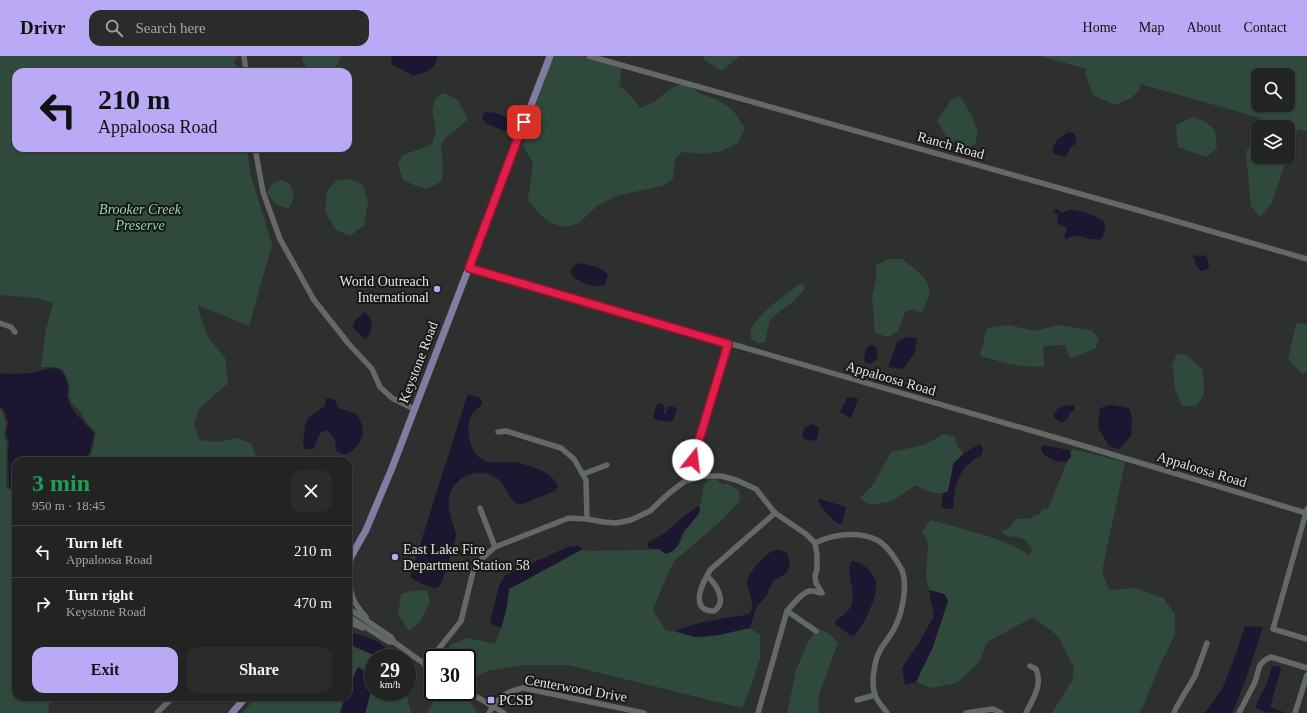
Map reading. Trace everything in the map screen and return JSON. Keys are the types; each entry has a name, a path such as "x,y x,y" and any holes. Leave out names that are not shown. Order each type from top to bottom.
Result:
{"main road":[{"name":"Keystone Road","path":"352,555 366,530 392,468 550,56"},
{"path":"232,713 242,701"}],"street":[{"path":"244,56 246,68"},
{"name":"Ranch Road","path":"589,56 1307,259"},
{"path":"256,152 263,192 280,240 314,300 348,343 372,369 380,387 392,398 414,409"},
{"name":"Appaloosa Road","path":"469,268 1306,511"},
{"path":"0,323 11,327 15,332"},
{"path":"693,460 728,344"},
{"path":"498,432 506,430 560,448 574,459 586,480 587,518"},
{"path":"583,474 607,465"},
{"path":"439,649 461,621 474,568 495,547 569,518 587,518 616,523 631,520 650,512 668,494 685,481 702,476 721,476 736,480 756,490 775,513 806,534 815,543 817,555 817,569 815,576 816,582 822,592 811,590 805,593 788,611 758,713"},
{"path":"480,508 495,547"},
{"path":"1306,511 1273,629 1307,639"},
{"path":"707,576 716,588 721,599 719,606 714,611 705,610 702,608 700,603 701,589 707,576 710,570 775,513"},
{"path":"815,543 852,534 871,538 891,551 902,571 904,581 903,601 899,617 894,628 879,651 875,663 873,679 875,695 887,713"},
{"path":"352,595 357,606 373,624"},
{"path":"352,611 391,637 394,642 424,665"},
{"path":"788,611 816,631"},
{"path":"352,619 378,636"},
{"path":"352,624 389,642 394,642"},
{"path":"1174,713 1195,676 1207,643"},
{"path":"1239,713 1255,682 1260,665 1264,660 1271,657 1307,668"},
{"path":"1026,713 1038,688 1039,678 1036,669 1030,666"},
{"path":"1295,713 1307,675"},
{"name":"Centerwood Drive","path":"490,713 492,707 504,694 514,689 523,688 644,713"},
{"path":"857,700 875,695"},
{"path":"476,697 504,713"},
{"path":"157,713 169,701"},
{"path":"966,713 993,709 1001,713"}],"green space":[{"name":"Brooker Creek Preserve","path":"0,56 238,56 233,63 236,65 236,68 12,68 12,152 248,152 250,172 272,245 249,326 198,305 202,321 210,340 225,357 228,383 198,410 194,424 199,440 219,442 236,438 251,443 256,457 90,457 96,432 86,422 81,412 72,403 69,396 69,382 63,370 57,367 41,367 46,329 53,303 37,298 0,295"},
{"path":"303,56 341,56 335,68 305,68 305,63 302,60"},
{"path":"553,56 581,56 622,67 619,85 630,95 640,108 654,102 670,89 682,84 689,86 701,94 716,99 732,109 745,128 738,143 722,151 704,154 683,152 675,158 673,179 663,186 619,195 598,205 579,223 565,227 550,223 528,200 533,163 523,146 527,126"},
{"path":"704,56 740,56 722,71 703,59"},
{"path":"1040,56 1307,56 1307,131 1298,129 1295,136 1295,120 1268,120 1140,84 1139,91 1129,99 1115,105 1093,95 1085,74 1087,69"},
{"path":"443,93 457,99 468,119 444,139 441,147 443,162 442,181 427,189 403,180 398,164 403,155 432,144 436,131 432,111 435,99"},
{"path":"960,96 971,114 978,133 975,144 967,149 948,139 937,121 951,100"},
{"path":"1193,117 1204,121 1215,130 1217,148 1206,157 1178,147 1176,125"},
{"path":"1251,144 1251,164 1285,164 1272,203 1260,217 1251,206 1246,152"},
{"path":"349,179 363,185 368,202 364,225 350,236 336,230 325,212 327,191 336,181"},
{"path":"281,180 289,184 294,197 289,208 276,204 267,193 272,184"},
{"path":"888,259 902,259 914,269 926,281 929,295 921,313 913,309 905,312 898,331 888,337 875,333 872,296 876,280 876,265"},
{"path":"800,284 804,285 805,288 798,297 770,319 765,342 758,343 751,339 751,330 759,317"},
{"path":"1302,323 1307,325 1307,372 1302,374 1288,359 1296,324"},
{"path":"1008,325 1034,331 1059,325 1091,330 1099,339 1096,348 1070,359 1065,345 1043,346 1044,367 1015,365 980,356 987,328"},
{"path":"1177,354 1187,355 1203,370 1204,396 1195,406 1182,406 1175,388 1172,365"},
{"path":"0,409 6,423 4,434 7,445 6,487 12,491 12,701 50,701 48,713 0,713"},
{"path":"944,434 955,437 957,446 964,453 953,464 948,491 936,493 916,485 892,501 870,505 860,498 873,485 891,452 924,445"},
{"path":"1072,449 1125,462 1102,572 1109,590 1135,588 1163,598 1175,614 1175,635 1139,713 1052,713 1072,681 1074,667 1057,635 1033,617 987,642 980,661 957,683 931,688 916,682 932,649 948,601 944,594 929,590 926,578 928,543 922,531 931,520 997,539 1021,550 1029,556 1032,549 1025,540 1003,534 1003,530 1009,529 1016,519 1031,518 1038,515 1043,508 1048,509"},
{"path":"709,480 717,480 721,484 727,484 739,490 740,501 720,522 674,561 653,610 666,631 700,637 715,636 750,628 760,635 760,658 753,681 742,708 568,665 523,665 487,671 476,676 476,649 447,649 452,644 468,638 495,644 504,617 509,589 583,549 587,551 659,549 662,552 671,552 679,545 685,531 699,513 699,505 701,503 703,488"},
{"path":"427,590 430,602 420,622 409,631 398,614 401,594 412,591"},
{"path":"818,628 830,634 838,643 819,694 819,713 787,713 796,670 807,644 815,632 817,634 819,631"},
{"path":"352,646 364,651 364,671 358,667 352,681"},
{"path":"253,701 344,701 340,713 242,713"},
{"path":"368,701 408,701 411,713 365,713"},
{"path":"434,701 469,701 477,713 427,713"}],"shaded area":[{"path":"391,56 437,56 435,65 432,68 426,72 413,76 392,65"},
{"path":"486,112 499,114 508,119 510,121 508,129 504,131 487,124 483,120 483,114"},
{"path":"1068,132 1074,133 1077,142 1071,147 1066,157 1054,154 1052,149 1057,140"},
{"path":"1056,209 1063,213 1067,210 1081,211 1104,222 1106,226 1101,239 1096,240 1076,236 1066,239 1064,237 1067,228 1059,224 1057,220 1058,213 1053,213"},
{"path":"1194,255 1203,255 1207,257 1209,266 1207,269 1202,271 1197,268 1195,258 1192,257"},
{"path":"578,263 594,266 605,272 608,275 605,285 593,286 573,277 571,272 573,267"},
{"path":"365,312 368,315 372,325 366,339 363,338 353,327 355,321"},
{"path":"907,337 917,338 915,352 903,369 888,367 897,342"},
{"path":"872,345 876,347 877,350 878,354 876,360 872,363 865,362 864,358 867,347"},
{"path":"53,368 59,369 65,376 67,382 67,396 71,407 94,433 90,452 87,457 12,457 11,490 9,486 9,444 6,434 8,423 4,410 0,407 0,373 30,373"},
{"path":"468,395 479,397 482,401 482,404 471,416 468,428 469,440 476,454 488,462 516,462 536,468 545,472 558,486 555,491 520,505 515,503 501,482 488,474 471,474 459,481 454,486 449,499 449,506 456,538 442,582 438,587 433,588 410,577"},
{"path":"852,397 858,399 851,418 840,412 847,398"},
{"path":"329,398 335,400 338,408 357,414 361,423 363,431 359,444 347,454 341,454 336,450 334,438 326,430 320,433 313,449 305,449 303,443 305,425 308,418 325,406 326,399"},
{"path":"659,403 664,405 665,408 663,413 665,414 668,407 671,406 676,408 677,411 672,422 657,420 654,418 656,406"},
{"path":"1073,405 1075,408 1072,412 1069,412 1070,416 1062,423 1053,416 1058,408"},
{"path":"1111,405 1129,408 1132,417 1131,436 1119,449 1109,446 1098,428 1100,408"},
{"path":"811,424 819,427 817,439 815,441 804,439 802,435 805,427"},
{"path":"980,444 983,449 981,456 967,465 962,471 956,485 953,509 941,507 943,494 948,491 953,464 964,453"},
{"path":"1044,445 1068,450 1070,451 1071,456 1067,462 1050,459 1041,451 1041,447"},
{"path":"820,499 846,507 842,524 838,524 824,510 819,503 818,500"},
{"path":"699,505 699,513 685,530 674,550 666,554 659,549 651,549 648,547 648,543 666,532"},
{"path":"578,546 583,549 509,589 506,611 501,628 491,624 490,622 499,586 505,575 568,547"},
{"path":"780,550 787,553 790,563 787,573 774,580 766,596 756,608 750,628 718,635 695,637 676,631 700,623 750,613 752,605 747,586 748,578 757,564 766,556 774,551"},
{"path":"852,561 866,567 876,582 875,595 870,610 862,626 854,636 850,635 835,624 836,620 849,610 852,602 853,596 849,571"},
{"path":"929,590 944,594 948,601 932,649 916,682 905,685 902,668 934,616"},
{"path":"1245,626 1263,627 1246,679 1232,713 1205,713 1223,687"},
{"path":"352,632 377,641 387,649 364,649 364,651 352,646"},
{"path":"1279,666 1281,669 1270,707 1286,713 1265,712 1255,707 1267,683 1272,667"},
{"path":"358,667 364,671 364,701 368,701 365,713 340,713 344,701 352,701 352,681"}],"place":[{"name":"World Outreach International","path":"437,289"},
{"name":"East Lake Fire Department Station 58","path":"395,557"},
{"name":"PCSB","path":"491,700"}],"route":[{"path":"524,122 469,268 728,344 693,460"}]}
